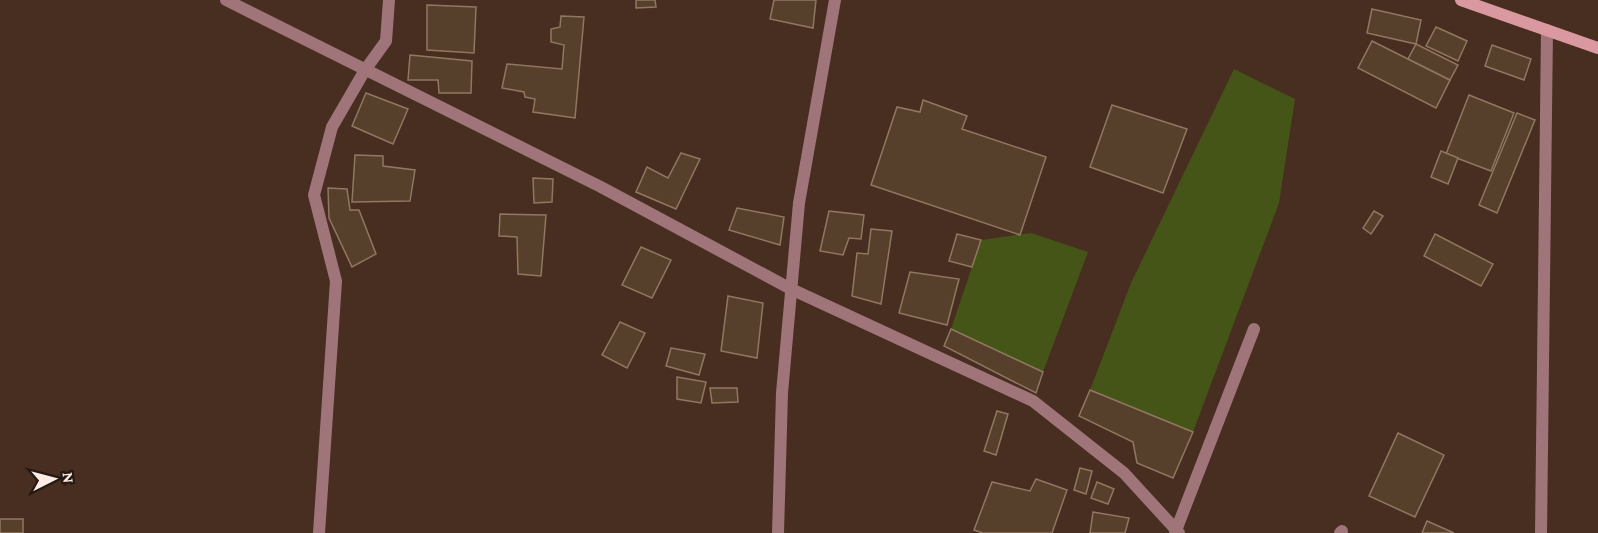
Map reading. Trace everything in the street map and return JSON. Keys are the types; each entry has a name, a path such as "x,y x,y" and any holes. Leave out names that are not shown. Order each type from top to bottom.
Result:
{"main road":[{"path":"1461,0 1598,48"}],"street":[{"path":"226,0 602,187 791,289 1033,401 1124,473 1177,532 1254,329"},
{"path":"319,533 336,281 314,195 332,127 365,70 386,41 389,0"},
{"path":"778,533 782,393 799,203 835,0"},
{"path":"1541,533 1547,30"}],"green space":[{"path":"1234,69 1295,99 1279,203 1193,432 1090,390 1131,283"},
{"path":"1031,233 1088,252 1043,372 951,329 981,240"}],"building":[{"path":"636,0 655,0 656,7 636,8"},
{"path":"774,0 816,0 813,28 770,19"},
{"path":"427,5 476,7 474,53 427,50"},
{"path":"1372,9 1421,20 1416,44 1367,33"},
{"path":"561,16 584,17 575,118 533,112 535,99 525,97 524,92 502,88 507,64 562,69 564,45 551,42 551,29 560,27"},
{"path":"1436,27 1467,41 1458,61 1426,46"},
{"path":"1372,41 1450,80 1436,108 1358,68"},
{"path":"1416,44 1458,65 1450,80 1408,59"},
{"path":"1492,45 1531,59 1524,80 1485,66"},
{"path":"410,55 472,61 471,93 439,93 438,80 408,80"},
{"path":"366,93 408,109 393,144 352,126"},
{"path":"1469,95 1514,113 1491,171 1446,154"},
{"path":"923,100 967,116 962,129 1046,157 1020,235 871,185 897,107 920,112"},
{"path":"1112,105 1187,129 1163,193 1090,167"},
{"path":"1517,113 1535,120 1497,213 1479,205"},
{"path":"1441,151 1458,158 1448,184 1431,177"},
{"path":"681,153 700,159 676,209 636,192 647,167 668,178"},
{"path":"355,155 383,156 383,166 415,170 410,201 352,202"},
{"path":"533,178 553,179 552,202 534,203"},
{"path":"328,188 347,189 350,210 359,210 376,254 352,267 329,218"},
{"path":"737,208 784,217 780,245 729,230"},
{"path":"829,211 864,215 861,239 849,238 843,255 820,251"},
{"path":"1374,211 1383,216 1371,234 1363,228"},
{"path":"500,214 546,215 541,276 518,274 517,237 499,236"},
{"path":"871,229 892,231 881,304 852,296 857,253 868,254"},
{"path":"957,234 981,240 972,267 949,261"},
{"path":"1435,234 1493,264 1481,286 1424,256"},
{"path":"641,247 671,260 652,298 622,285"},
{"path":"910,272 959,279 947,325 899,313"},
{"path":"728,296 763,303 757,358 721,351"},
{"path":"620,322 645,333 627,368 602,355"},
{"path":"951,329 1043,372 1036,393 944,346"},
{"path":"671,348 705,354 699,375 666,366"},
{"path":"677,377 706,382 701,403 677,399"},
{"path":"710,388 737,388 738,402 712,403"},
{"path":"1090,390 1193,432 1173,478 1137,463 1133,442 1079,416"},
{"path":"997,411 1008,414 996,455 984,451"},
{"path":"1398,433 1444,455 1415,517 1369,496"},
{"path":"1080,468 1092,471 1086,494 1074,490"},
{"path":"1036,479 1067,490 1052,533 983,533 974,530 992,482 1030,491"},
{"path":"1097,482 1114,489 1108,504 1091,498"},
{"path":"1093,512 1129,518 1125,533 1090,533"},
{"path":"0,519 23,519 23,533 0,533"},
{"path":"1427,521 1454,533 1422,533"}]}
